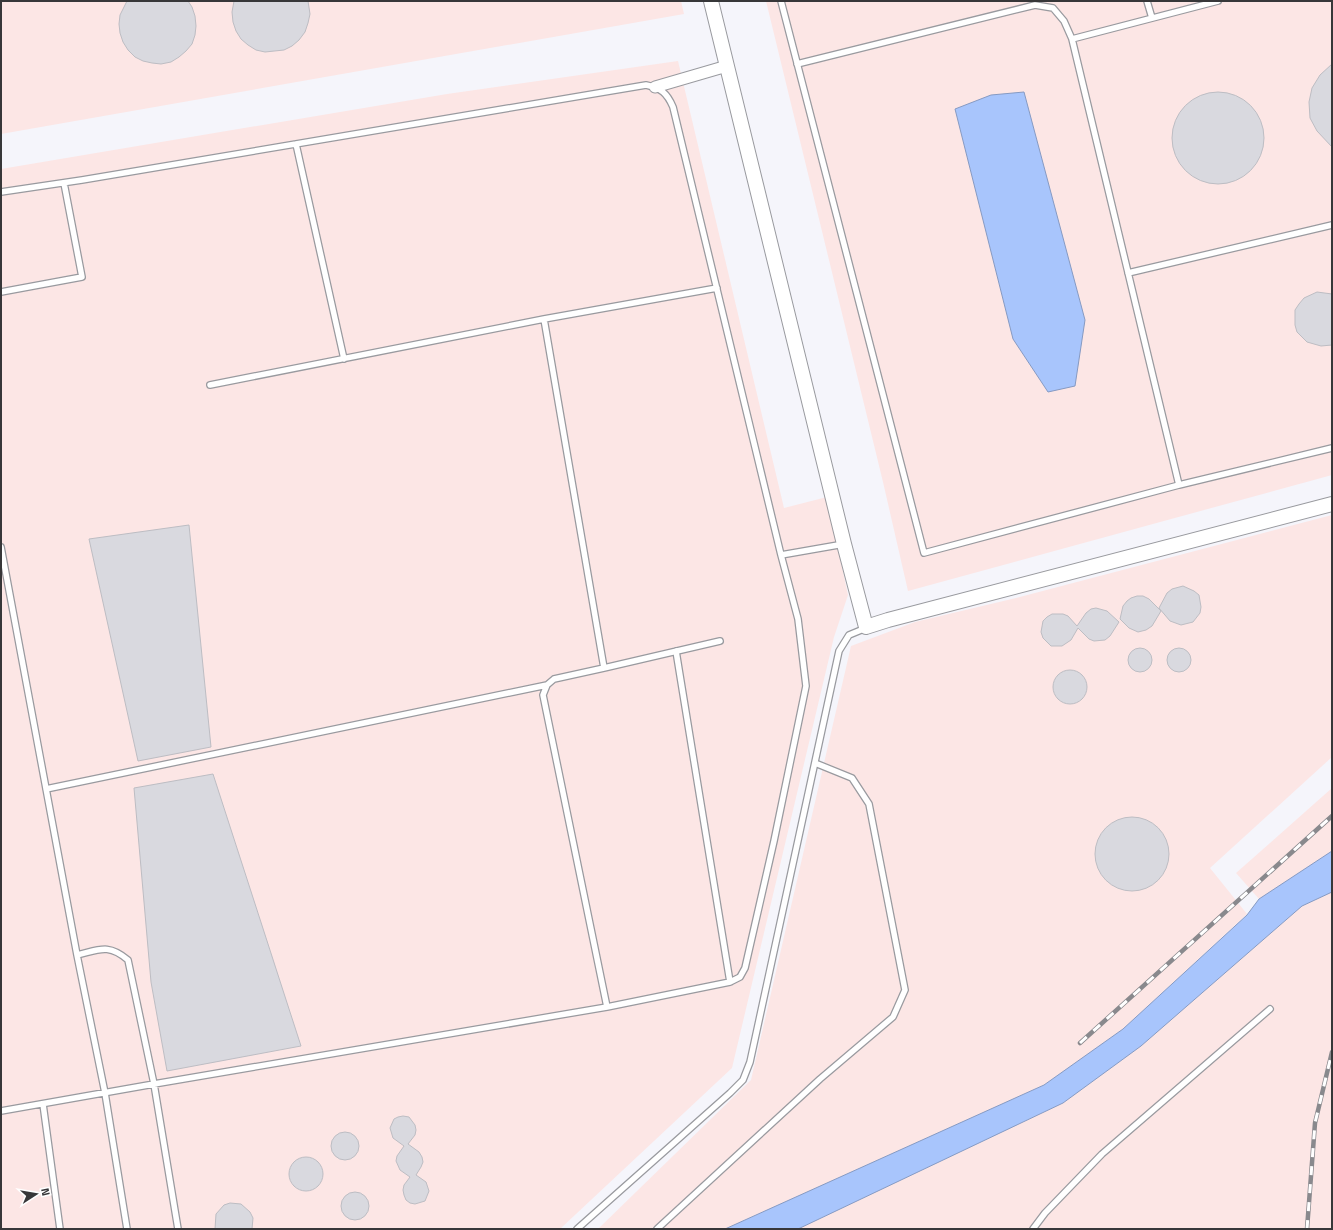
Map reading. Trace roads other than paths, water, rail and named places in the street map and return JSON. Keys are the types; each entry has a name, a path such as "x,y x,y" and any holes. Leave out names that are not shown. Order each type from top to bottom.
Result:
{"street":[{"path":"711,1 844,544 866,627 1332,504"},
{"path":"655,87 727,66"}],"lane":[{"path":"781,1 924,553 1179,485 1332,448"},
{"path":"1147,1 1152,18"},
{"path":"1072,39 1218,1"},
{"path":"797,64 1035,5 1053,8 1064,21 1072,39 1179,485"},
{"path":"1,192 64,183 646,85 655,87 662,91 669,98 673,107 798,620 806,686 774,841 745,968 740,977 730,982 607,1006 104,1092 1,1112"},
{"path":"296,144 344,359"},
{"path":"1,292 82,277 64,183"},
{"path":"1128,273 1332,225"},
{"path":"210,386 544,319 717,288"},
{"path":"544,319 604,668"},
{"path":"781,555 844,544"},
{"path":"1,548 76,955 104,1092 127,1229"},
{"path":"577,1229 743,1080 750,1062 839,651 849,635 866,627"},
{"path":"607,1006 543,695 547,685 554,679 720,641"},
{"path":"676,651 730,982"},
{"path":"46,789 547,685"},
{"path":"657,1229 820,1079 893,1017 905,990 869,804 852,778 815,763"},
{"path":"76,955 107,948 120,952 128,960 154,1084 178,1229"},
{"path":"1033,1229 1045,1212 1102,1154 1270,1009"},
{"path":"43,1104 60,1229"}],"water":[{"path":"1024,92 1085,320 1075,386 1048,392 1013,339 955,109 991,95"},
{"path":"1332,851 1332,892 1302,906 1141,1046 1063,1103 798,1229 725,1229 1044,1085 1123,1029 1247,915 1259,899"}],"railway":[{"path":"1080,1043 1332,816"},
{"path":"1307,1229 1315,1123 1332,1052"}]}
